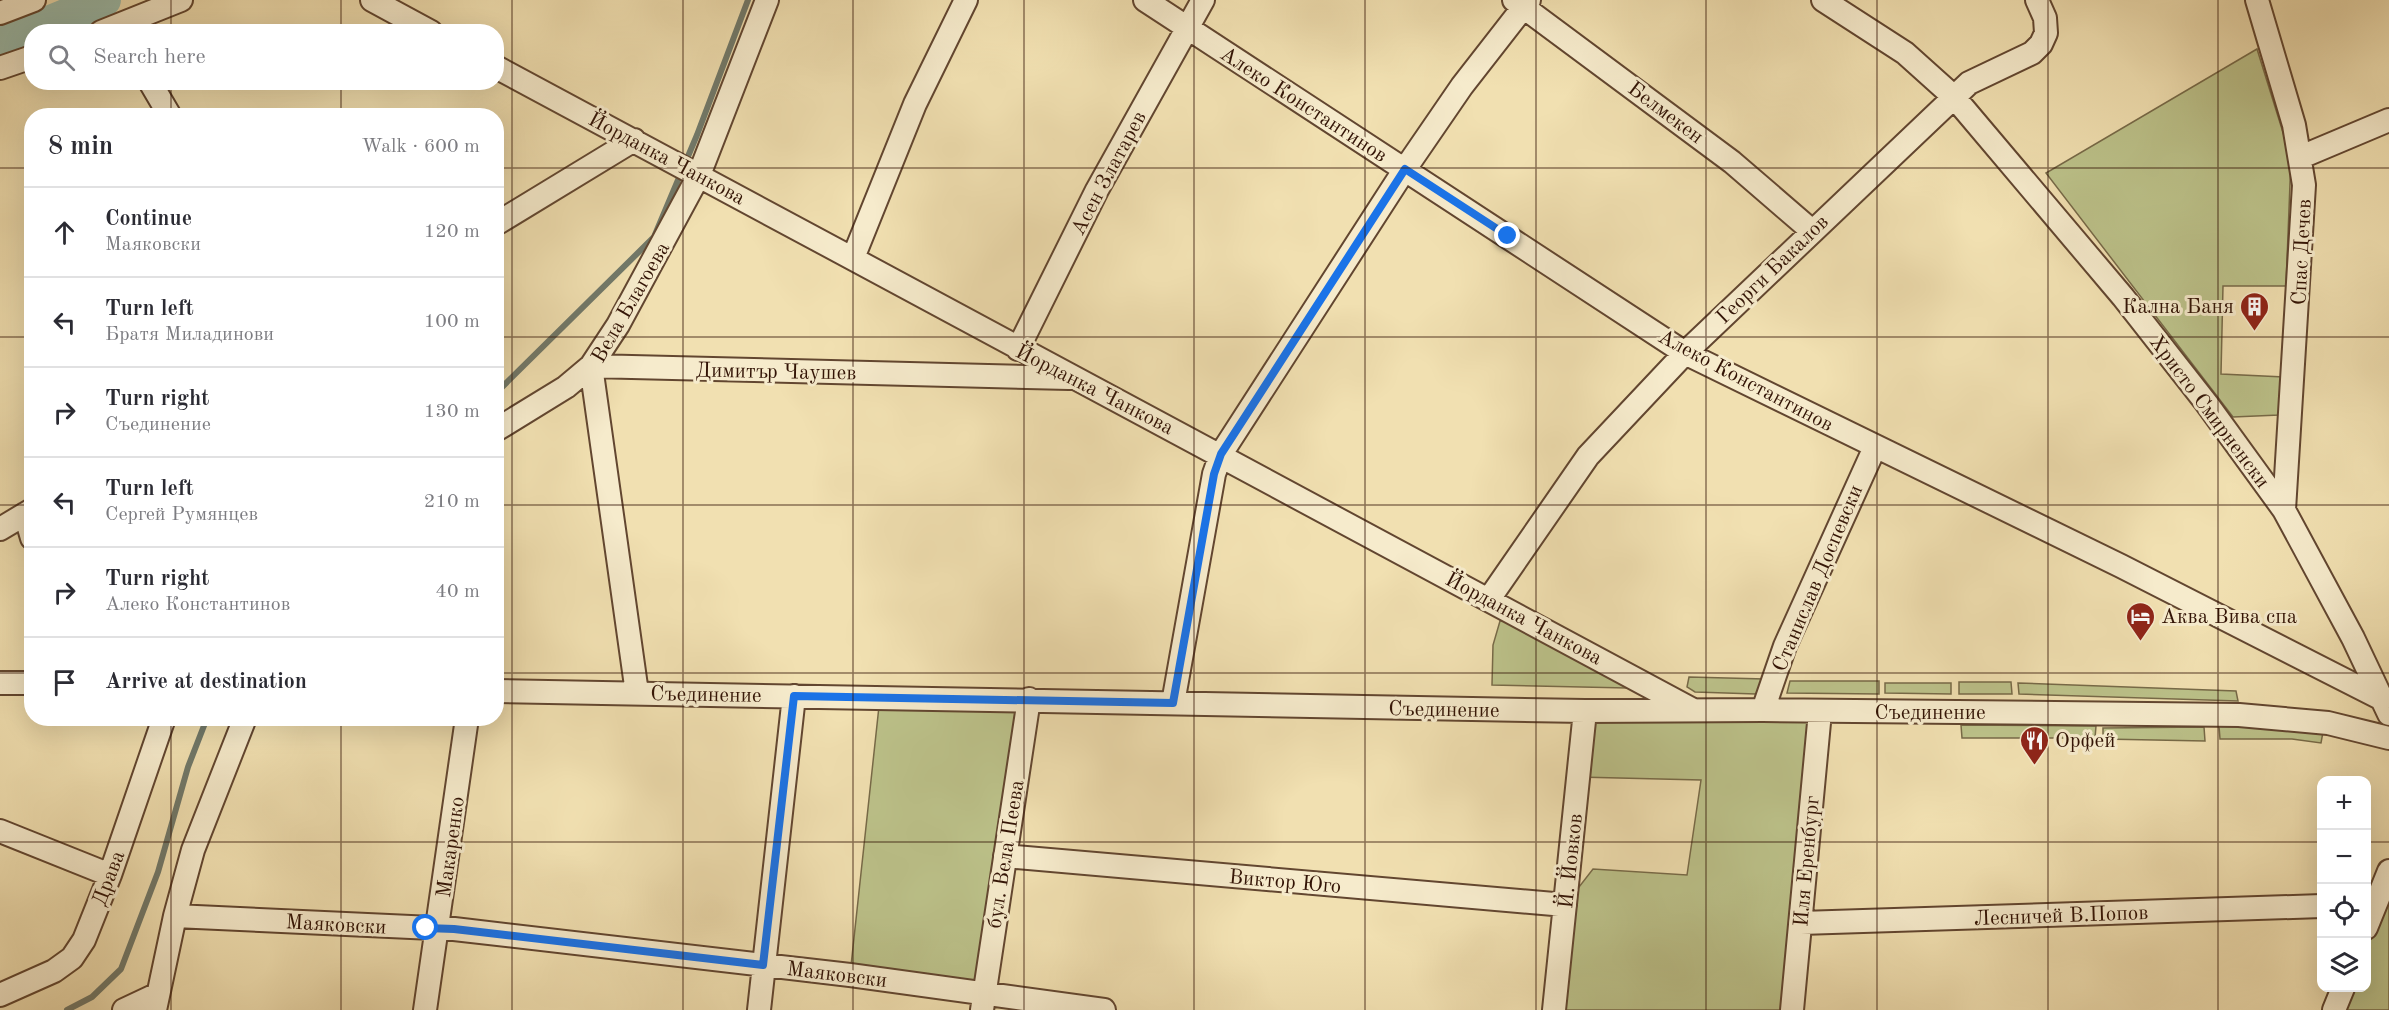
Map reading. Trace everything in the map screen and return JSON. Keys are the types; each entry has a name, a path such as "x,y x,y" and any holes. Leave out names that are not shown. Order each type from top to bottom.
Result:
{"street":[{"path":"0,13 34,0"},
{"path":"127,24 181,0"},
{"path":"372,0 416,24"},
{"name":"Вела Благоева","path":"637,693 591,366 618,325 694,172 767,0"},
{"path":"853,258 915,104 966,0"},
{"name":"Алеко Константинов","path":"1145,0 1684,352 2131,571 2385,707"},
{"name":"Асен Златарев","path":"1018,349 1097,190 1203,0"},
{"name":"Христо Смирненски","path":"1823,0 1905,53 1954,97 2123,297 2207,404 2284,510 2353,639 2385,707"},
{"name":"Георги Бакалов","path":"1489,599 1588,456 1684,352 1969,83 2032,52 2041,44 2046,33 2045,18 2037,0"},
{"name":"Спас Дечев","path":"2257,0 2301,157 2304,185 2284,510"},
{"path":"1173,703 1214,474 1221,454 1405,169 1522,2"},
{"name":"Белмекен","path":"1522,2 1732,162 1812,231"},
{"path":"0,68 24,60"},
{"name":"Йорданка Чанкова","path":"504,71 1018,349 1221,454 1694,710"},
{"path":"155,90 165,108"},
{"path":"2301,157 2389,120"},
{"path":"504,219 634,140"},
{"path":"504,425 566,387 591,366"},
{"name":"Димитър Чаушев","path":"591,366 1075,378"},
{"name":"Станислав Доспевски","path":"1763,710 1785,646 1875,447"},
{"path":"0,528 24,514"},
{"path":"0,683 24,683"},
{"name":"Съединение","path":"504,691 1585,711 1763,710 2238,715 2328,723 2389,738"},
{"path":"759,1010 794,696"},
{"name":"бул. Вела Пеева","path":"983,1002 1029,699"},
{"name":"Й. Йовков","path":"1554,1010 1585,711"},
{"name":"Иля Еренбург","path":"1792,1010 1820,712"},
{"name":"Драва","path":"0,995 54,971 72,958 84,940 110,875 161,726"},
{"path":"124,1010 156,1002 175,916 193,850 242,726"},
{"name":"Макаренко","path":"425,1010 467,726"},
{"path":"0,831 110,875"},
{"name":"Виктор Юго","path":"1005,856 1565,905"},
{"path":"2372,901 2389,871"},
{"name":"Лесничей В.Попов","path":"1801,923 2317,906"},
{"name":"Маяковски","path":"175,916 438,928 763,965 983,1002 1104,1010"},
{"path":"2334,1010 2341,992"}],"green space":[{"path":"2257,49 2291,158 2286,286 2223,286 2221,374 2284,377 2279,415 2233,417 2046,173"},
{"path":"1500,621 1510,621 1628,680 1627,688 1492,685 1493,645"},
{"path":"1689,677 1764,679 1756,694 1695,692 1687,687"},
{"path":"1790,681 1879,681 1879,694 1787,693"},
{"path":"1959,682 2011,682 2012,694 1959,694"},
{"path":"1885,683 1951,683 1951,694 1885,693"},
{"path":"2018,683 2236,691 2238,701 2019,694"},
{"path":"880,697 1029,699 988,973 970,993 850,975"},
{"path":"1585,711 1820,712 1791,1010 1554,1010 1565,905 1593,869 1687,875 1701,780 1578,777"},
{"path":"1961,725 2096,726 2095,738 1962,738"},
{"path":"2219,726 2294,726 2323,732 2321,743 2292,739 2220,739"},
{"path":"2204,727 2205,741 2103,739 2103,728"},
{"path":"2389,871 2389,1010 2334,1010 2341,992 2371,992 2371,918"}],"waterway":[{"path":"46,24 104,0"},
{"path":"504,385 654,237 697,135 748,0"},
{"path":"0,43 24,33"},
{"path":"67,1010 92,997 121,969 158,872 188,767 204,726"}],"place":[{"name":"Кална Баня","path":"2255,332"},
{"name":"Аква Вива спа","path":"2140,642"},
{"name":"Орфей","path":"2034,766"}],"route":[{"path":"426,928 454,929 763,965 794,696 1173,703 1214,474 1221,454 1234,430 1405,169 1508,236"}]}
